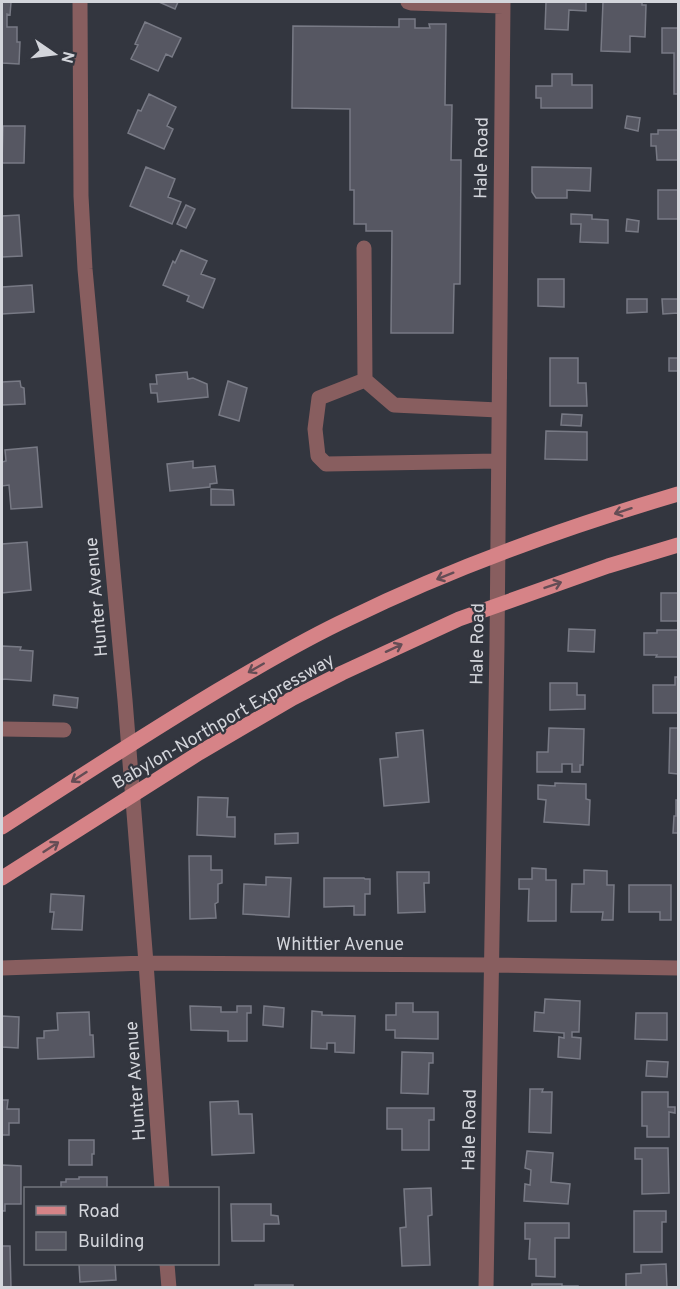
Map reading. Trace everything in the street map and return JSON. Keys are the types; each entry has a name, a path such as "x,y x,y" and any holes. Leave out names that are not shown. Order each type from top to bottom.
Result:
{"main road":[{"name":"Babylon-Northport Expressway","path":"2,827 165,722 307,639 392,598 497,554 678,494"},
{"name":"Babylon-Northport Expressway","path":"2,878 199,753 293,698 342,673 436,629 497,604 678,545"}],"street":[{"name":"Hunter Avenue","path":"80,2 81,186 85,269 129,746 162,1187"},
{"path":"408,2 502,4"},
{"name":"Hale Road","path":"486,1287 497,604 502,4"},
{"path":"364,248 365,380 393,405 498,410"},
{"path":"365,380 319,398 315,429 318,456 326,464 498,461"},
{"path":"2,729 64,730"},
{"name":"Whittier Avenue","path":"2,968 146,963 678,968"},
{"path":"167,1265 169,1287"}],"building":[{"path":"2,2 11,2 10,15 7,14 7,27 17,27 17,42 20,42 19,64 2,63"},
{"path":"159,2 178,2 175,9"},
{"path":"546,2 586,2 586,11 569,10 568,30 545,29"},
{"path":"603,2 642,2 642,5 646,5 645,37 630,36 630,52 601,51"},
{"path":"399,19 415,19 415,28 430,28 429,24 446,24 445,105 452,105 451,160 461,160 460,284 454,284 453,333 391,333 392,231 366,231 366,224 354,224 354,190 350,190 350,109 292,108 293,26 399,27"},
{"path":"145,22 181,38 172,57 166,54 158,71 131,59"},
{"path":"662,28 678,28 678,94 674,94 674,53 662,53"},
{"path":"552,74 572,74 572,85 592,85 592,108 541,108 541,98 536,98 536,86 552,86"},
{"path":"149,94 176,107 167,126 173,129 164,149 128,133 138,110 141,111"},
{"path":"627,116 640,118 638,131 625,128"},
{"path":"3,126 25,126 24,163 2,163"},
{"path":"658,130 678,130 678,160 657,160 656,146 651,146 651,134 658,134"},
{"path":"146,167 175,179 168,197 181,202 172,224 130,206"},
{"path":"532,167 591,168 590,191 567,190 567,198 536,198 532,192"},
{"path":"658,190 678,190 678,219 658,219"},
{"path":"186,205 195,209 186,228 177,224"},
{"path":"571,214 592,215 592,219 608,220 608,243 580,242 581,224 571,224"},
{"path":"19,215 22,256 2,257 2,216"},
{"path":"627,219 639,221 638,232 626,231"},
{"path":"181,250 207,261 201,274 215,279 203,308 187,301 189,296 163,285 173,261 175,263"},
{"path":"538,279 564,279 564,307 538,306"},
{"path":"32,285 34,312 2,314 2,287"},
{"path":"627,299 647,299 647,312 627,313"},
{"path":"662,299 678,299 678,313 663,314"},
{"path":"550,358 578,358 578,383 586,383 587,406 550,406"},
{"path":"669,358 678,358 678,371 669,371"},
{"path":"187,372 188,379 193,378 207,384 208,397 158,402 157,393 151,393 150,384 157,384 156,375"},
{"path":"20,381 21,387 24,388 25,404 2,405 2,382"},
{"path":"228,381 247,388 239,421 219,415"},
{"path":"562,414 582,415 581,426 561,425"},
{"path":"546,431 587,432 587,460 545,459"},
{"path":"37,447 42,507 11,509 9,485 2,486 2,462 6,461 5,450"},
{"path":"193,461 193,468 215,466 217,483 210,484 210,487 170,491 167,464"},
{"path":"211,489 233,490 234,505 211,505"},
{"path":"27,542 31,590 2,593 2,544"},
{"path":"661,593 678,593 678,621 661,621"},
{"path":"569,629 595,630 594,652 568,651"},
{"path":"657,630 678,630 678,657 644,655 644,633 657,633"},
{"path":"2,646 21,647 20,650 33,651 31,681 3,679 2,681"},
{"path":"675,677 678,677 678,713 653,713 653,685 675,685"},
{"path":"550,683 577,683 577,695 585,695 585,709 550,710"},
{"path":"54,695 78,698 77,708 53,705"},
{"path":"549,728 584,729 583,765 580,765 580,772 572,772 572,764 562,764 562,772 537,772 537,752 548,752"},
{"path":"670,728 678,728 678,774 669,773"},
{"path":"423,730 429,802 384,806 380,759 398,757 396,733"},
{"path":"555,783 586,784 586,799 590,800 589,825 544,822 546,800 538,799 538,785 555,786"},
{"path":"198,797 228,798 227,817 235,817 235,837 197,835"},
{"path":"676,800 678,800 678,833 673,833 674,816 676,816"},
{"path":"298,833 298,843 275,844 275,834"},
{"path":"189,856 211,856 211,870 222,870 222,883 218,884 218,902 215,904 216,918 190,919"},
{"path":"532,868 546,869 546,880 556,880 556,921 528,921 529,889 519,889 519,879 532,879"},
{"path":"584,870 607,871 607,885 614,885 613,920 602,920 603,912 571,912 572,884 584,884"},
{"path":"397,872 429,872 429,883 424,883 425,912 398,913"},
{"path":"266,877 291,878 289,917 243,914 244,884 266,885"},
{"path":"324,878 370,879 370,894 365,894 365,915 354,915 354,906 324,907"},
{"path":"629,885 671,885 671,920 660,920 660,912 629,912"},
{"path":"51,894 84,896 82,930 52,929 54,912 50,912"},
{"path":"545,999 580,1001 579,1032 572,1032 572,1037 581,1038 580,1059 558,1057 559,1037 564,1038 564,1033 534,1031 535,1012 544,1013"},
{"path":"396,1003 413,1003 413,1012 438,1012 438,1039 395,1038 395,1030 386,1030 386,1015 396,1015"},
{"path":"190,1006 221,1007 221,1012 237,1012 237,1006 251,1006 251,1013 247,1013 247,1041 228,1041 228,1031 191,1030"},
{"path":"264,1006 284,1008 283,1027 263,1025"},
{"path":"312,1011 322,1012 322,1015 355,1016 354,1053 335,1052 335,1043 327,1043 327,1049 311,1048"},
{"path":"89,1012 94,1057 38,1059 37,1038 44,1038 44,1031 58,1030 57,1013"},
{"path":"636,1013 667,1013 667,1040 635,1039"},
{"path":"2,1016 19,1017 18,1048 2,1047"},
{"path":"402,1052 433,1053 433,1063 429,1063 428,1094 401,1093"},
{"path":"647,1061 668,1062 667,1077 646,1076"},
{"path":"530,1089 552,1092 551,1133 529,1132"},
{"path":"642,1092 668,1092 668,1107 675,1107 675,1113 669,1112 669,1137 647,1137 647,1126 642,1126"},
{"path":"2,1100 8,1100 7,1109 19,1109 19,1123 9,1123 9,1135 2,1135"},
{"path":"238,1101 239,1114 252,1114 254,1153 212,1155 210,1102"},
{"path":"387,1108 434,1108 434,1120 429,1120 429,1150 402,1150 402,1129 387,1129"},
{"path":"69,1140 94,1140 92,1165 69,1165"},
{"path":"635,1148 668,1148 669,1193 642,1194 642,1159 635,1159"},
{"path":"527,1151 553,1153 551,1182 570,1184 568,1204 524,1201 525,1184 530,1185 531,1170 525,1168"},
{"path":"2,1165 21,1166 21,1204 5,1204 5,1211 2,1211"},
{"path":"79,1177 107,1177 107,1187 61,1187 61,1182 66,1182 66,1179 79,1179"},
{"path":"431,1188 432,1215 428,1216 430,1265 402,1266 400,1228 406,1227 404,1189"},
{"path":"231,1204 271,1204 271,1215 278,1216 279,1224 264,1224 264,1241 232,1241"},
{"path":"634,1211 666,1211 666,1222 662,1222 662,1252 634,1252"},
{"path":"525,1223 569,1223 569,1238 555,1238 555,1277 536,1276 536,1259 529,1259 530,1239 525,1239"},
{"path":"2,1246 10,1246 11,1288 2,1288"},
{"path":"666,1264 667,1288 626,1288 626,1274 641,1273 641,1265"},
{"path":"79,1265 115,1265 116,1280 80,1282"},
{"path":"532,1284 562,1284 562,1286 578,1286 578,1288 532,1288"},
{"path":"255,1285 293,1285 293,1288 255,1288"}]}
